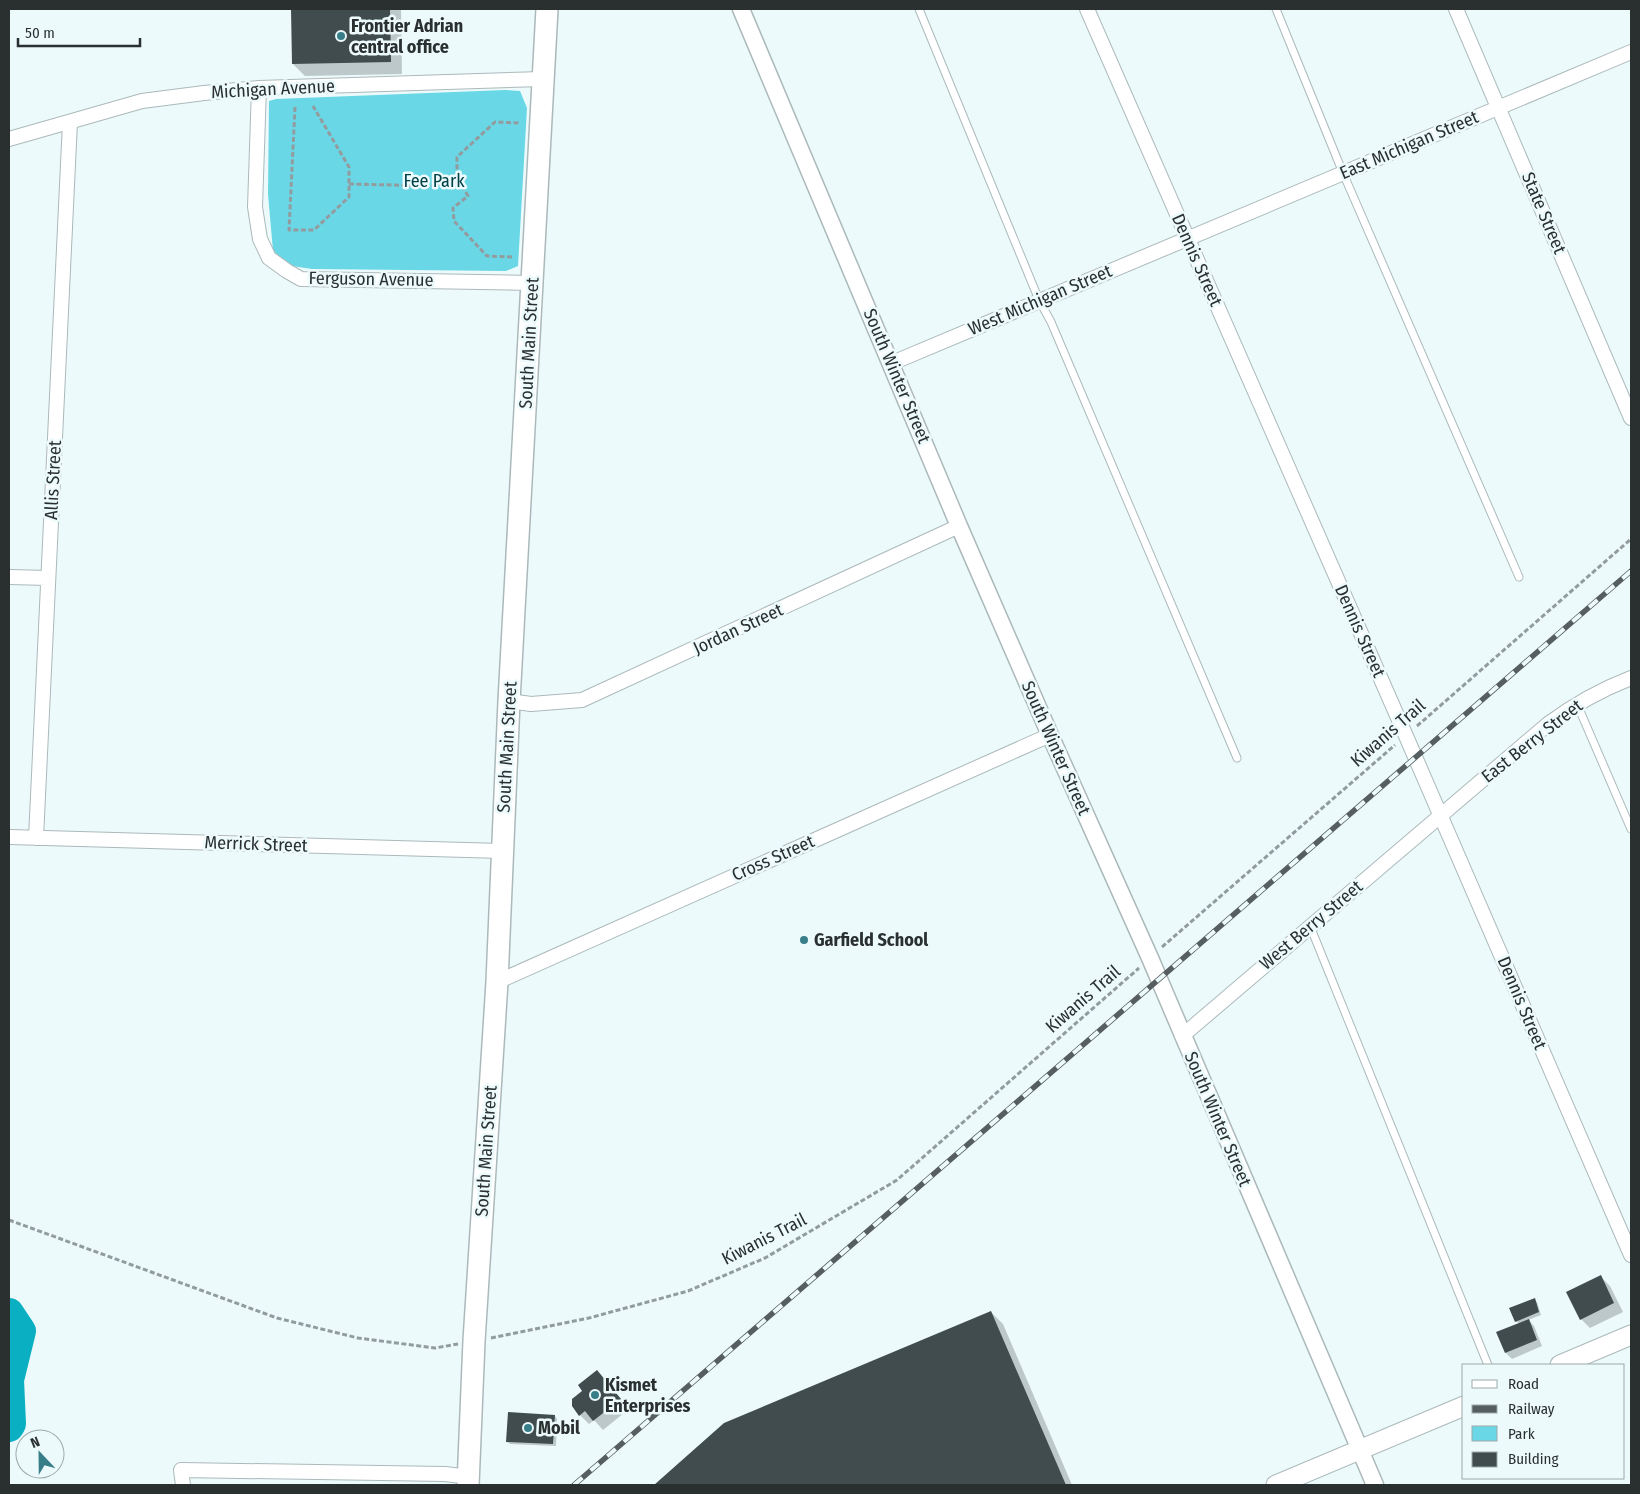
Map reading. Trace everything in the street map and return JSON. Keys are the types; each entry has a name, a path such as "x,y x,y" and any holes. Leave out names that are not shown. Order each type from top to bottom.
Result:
{"main road":[{"name":"South Main Street","path":"468,1481 474,1341 497,982 509,701 547,9"},
{"path":"1562,1364 1631,1335"},
{"path":"1276,1485 1462,1407"}],"street":[{"name":"South Winter Street","path":"741,9 960,526 1150,958 1375,1485"},
{"name":"Dennis Street","path":"1087,9 1631,1255"},
{"name":"State Street","path":"1456,9 1631,418"},
{"name":"East Michigan Street","path":"1187,238 1631,52"},
{"name":"Michigan Avenue","path":"9,139 142,101 204,93 259,88 543,78"},
{"name":"Ferguson Avenue","path":"259,88 255,207 260,240 269,258 301,278 532,284"},
{"name":"Allis Street","path":"36,838 70,122"},
{"name":"West Michigan Street","path":"892,363 1187,238"},
{"name":"Jordan Street","path":"509,701 531,704 582,700 960,526"},
{"path":"9,577 48,578"},
{"name":"East Berry Street","path":"1440,816 1548,724 1605,688 1631,678"},
{"name":"Cross Street","path":"497,982 1050,734"},
{"name":"West Berry Street","path":"1182,1036 1440,816"},
{"name":"Merrick Street","path":"9,837 502,851"},
{"path":"183,1485 181,1470 445,1474 468,1481"}],"lane":[{"path":"919,9 1040,300 1237,758"},
{"path":"1276,9 1343,173 1519,577"},
{"path":"1577,704 1631,829"},
{"path":"1310,926 1488,1364"}],"path":[{"path":"295,107 289,230 314,230 349,197 349,167 313,106"},
{"path":"512,257 487,256 454,221 453,208 468,196 457,177 457,156 495,122 520,123"},
{"path":"349,184 435,186 457,177"},
{"name":"Kiwanis Trail","path":"9,1220 277,1318 358,1338 435,1348 588,1318 688,1291 765,1258 897,1180 1631,539"}],"green space":[{"name":"Fee Park","path":"520,91 527,108 518,266 506,271 312,269 292,266 273,251 268,194 269,101 276,99"}],"building":[{"name":"Frontier Adrian central office","path":"291,9 390,9 391,62 292,64"},
{"path":"1601,1275 1614,1303 1580,1320 1566,1292"},
{"path":"1535,1298 1539,1312 1515,1322 1509,1308"},
{"path":"991,1311 1066,1485 654,1485 724,1423"},
{"path":"1529,1319 1537,1340 1505,1353 1496,1332"},
{"path":"597,1370 621,1399 593,1421 585,1411 579,1416 572,1406 572,1399 582,1391 578,1385"},
{"path":"508,1412 555,1415 553,1444 506,1442"}],"waterway":[{"path":"9,1313 21,1331 9,1380 11,1424 9,1427"}],"railway":[{"path":"574,1485 1631,571"}],"place":[{"name":"Frontier Adrian central office","path":"341,36"},
{"name":"Garfield School","path":"804,940"},
{"name":"Kismet Enterprises","path":"595,1395"},
{"name":"Mobil","path":"528,1428"}]}
